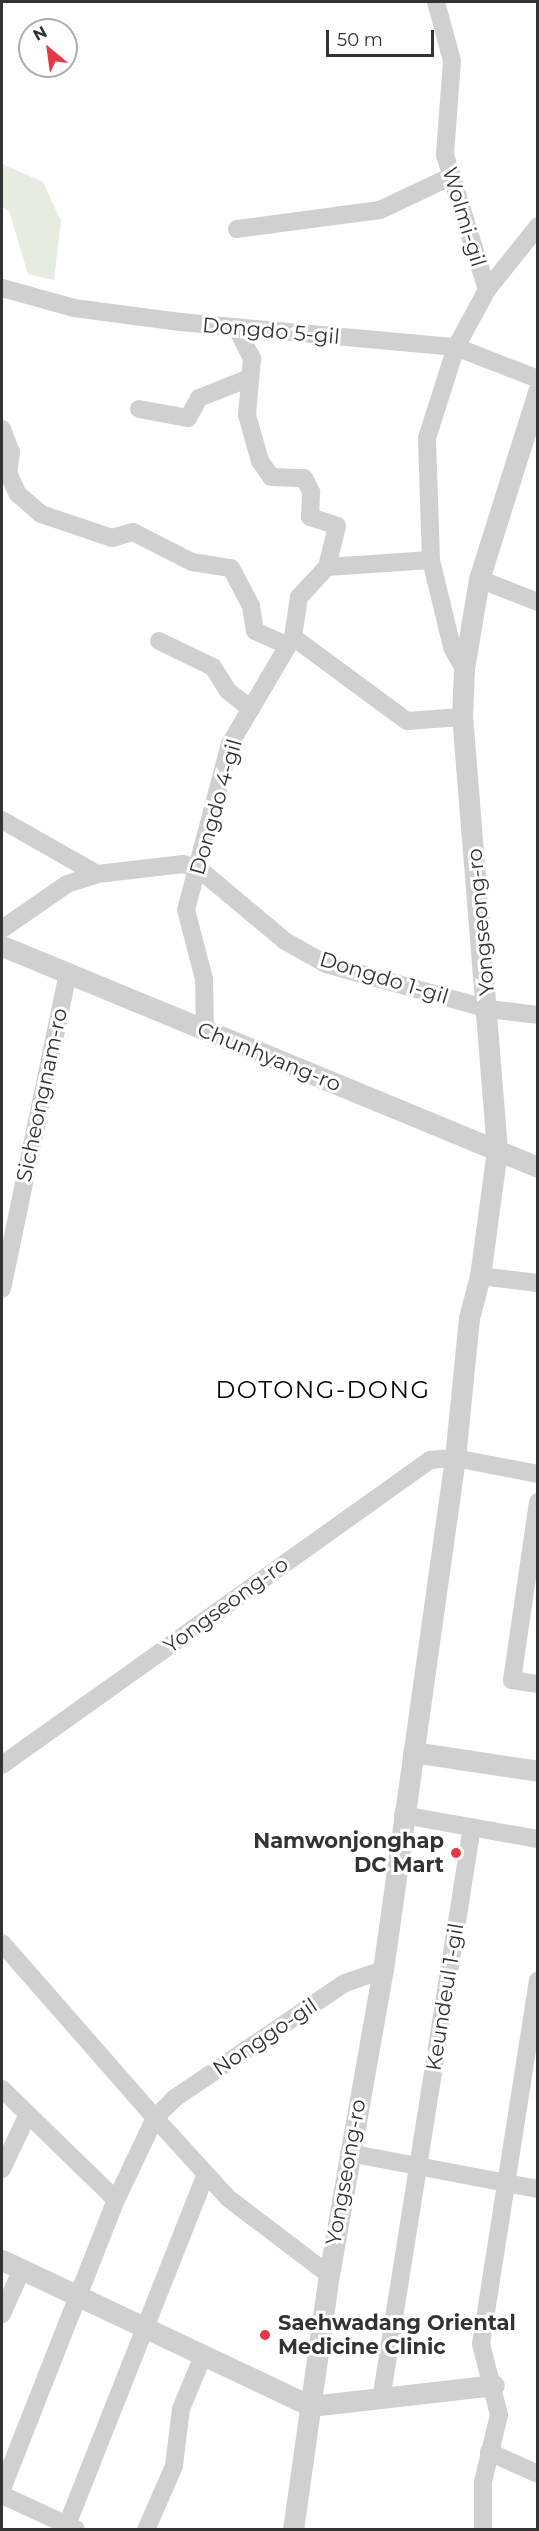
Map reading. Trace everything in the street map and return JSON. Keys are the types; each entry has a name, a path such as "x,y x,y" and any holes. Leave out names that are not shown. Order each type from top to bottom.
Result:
{"street":[{"name":"Wolmi-gil","path":"436,2 452,62 445,155 487,290"},
{"path":"237,229 380,210 452,176"},
{"path":"464,669 452,647 431,560 428,438 456,347 487,290 537,226"},
{"name":"Dongdo 5-gil","path":"2,288 74,308 237,329 456,347 537,379"},
{"path":"237,329 252,358 247,380 247,416 260,461 271,477 304,478 311,492 310,517 337,526 327,567 431,560"},
{"path":"139,409 188,418 199,398 247,380"},
{"name":"Yongseong-ro","path":"293,2529 328,2275 348,2153 383,1970 455,1458 469,1318 480,1276 497,1150 488,1009 462,717 464,669 479,579 536,400"},
{"path":"2,429 11,452 8,473 18,494 41,514 103,536 133,532 192,562 231,568 251,606 255,631 291,641 407,721 462,717"},
{"name":"Dongdo 4-gil","path":"205,1031 204,979 186,910 199,869 230,744 291,641 299,597 327,567"},
{"path":"479,579 537,602"},
{"path":"159,641 213,667 228,691 251,709"},
{"path":"2,820 97,874"},
{"path":"2,929 67,884 97,874 183,864 199,869"},
{"name":"Dongdo 1-gil","path":"199,869 285,940 326,963 488,1009 537,1016"},
{"name":"Chunhyang-ro","path":"2,946 537,1167"},
{"name":"Sicheongnam-ro","path":"2,1289 68,972"},
{"path":"480,1276 537,1283"},
{"path":"455,1458 537,1474"},
{"name":"Yongseong-ro","path":"2,1765 430,1460 455,1458"},
{"path":"537,1502 512,1680 537,1684"},
{"path":"412,1752 537,1771"},
{"path":"403,1815 537,1839"},
{"name":"Keundeul 1-gil","path":"381,2400 472,1827"},
{"path":"2,1942 205,2176 328,2275"},
{"name":"Nonggo-gil","path":"155,2118 175,2098 345,1983 383,1970"},
{"path":"483,2529 489,2452 499,2415 494,2385 481,2344 537,1980"},
{"path":"2,2089 116,2200"},
{"path":"2,2169 27,2115"},
{"path":"2,2489 116,2200 155,2118"},
{"path":"348,2153 537,2189"},
{"path":"2,2495 72,2527 142,2327 205,2176"},
{"path":"2,2260 202,2358 311,2406 381,2400 494,2385"},
{"path":"2,2314 22,2269"},
{"path":"146,2529 174,2466 181,2409 202,2358"},
{"path":"489,2452 537,2474"}],"shaded area":[{"path":"2,164 43,182 61,221 54,280 28,274 9,211 2,207"}],"place":[{"name":"Namwonjonghap DC Mart","path":"456,1853"},
{"name":"Saehwadang Oriental Medicine Clinic","path":"265,2335"}],"district":[{"name":"DOTONG-DONG","path":"323,1390"}]}
